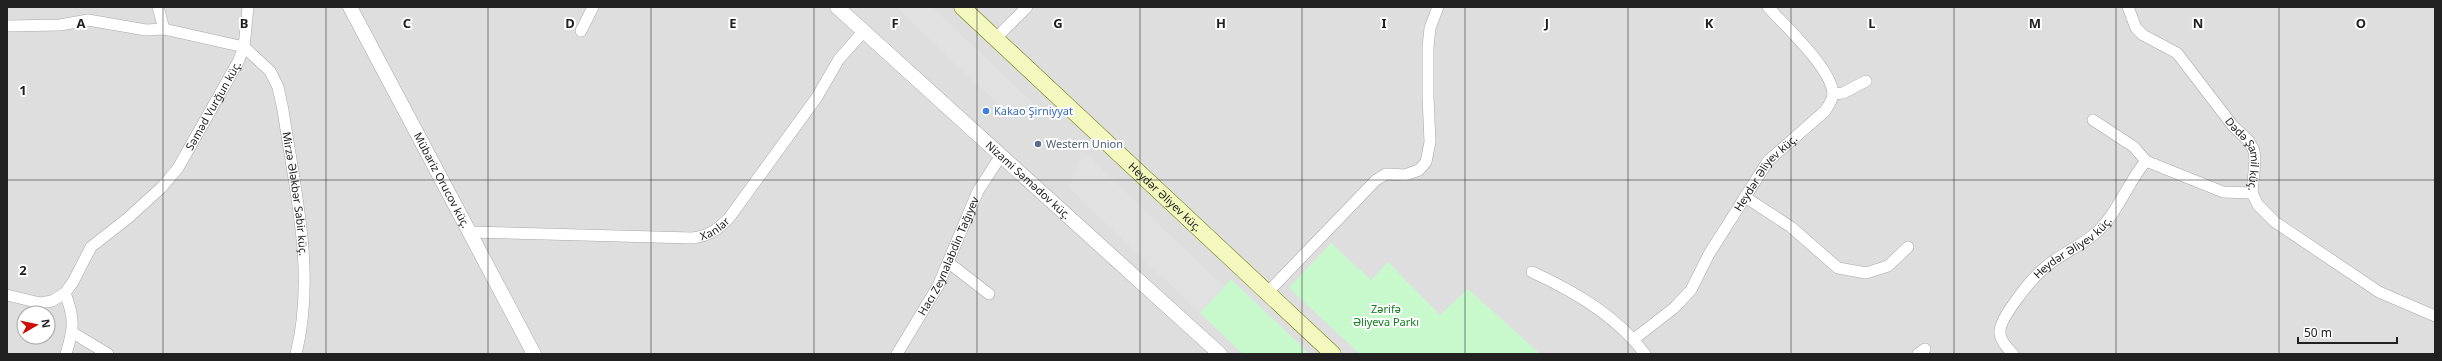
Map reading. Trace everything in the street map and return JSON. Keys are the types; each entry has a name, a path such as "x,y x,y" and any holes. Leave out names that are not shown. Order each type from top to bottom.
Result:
{"main road":[{"name":"Heydər Əliyev küç.","path":"962,7 1333,354"}],"street":[{"path":"158,7 164,29"},
{"path":"244,47 248,7"},
{"name":"Mübariz Orucov küç.","path":"350,7 534,354"},
{"path":"581,31 593,7"},
{"name":"Nizami Səmədov küç.","path":"837,7 1000,157 1218,353"},
{"path":"995,38 1027,7"},
{"path":"1268,292 1376,180 1386,174 1405,175 1419,170 1426,162 1430,142 1428,47 1430,28 1438,7"},
{"path":"1768,7 1823,69 1833,94 1843,93 1866,81"},
{"name":"Dədə Şamil küç.","path":"2128,7 2136,28 2143,35 2177,53 2233,126 2249,141 2254,151 2255,161 2252,193 2258,205 2275,222 2379,292 2435,316"},
{"name":"Səməd Vurğun küç.","path":"7,26 60,25 88,20 146,30 164,29 244,47 238,62 178,168 162,187 139,208 91,247 73,282 65,293"},
{"name":"Xanlar","path":"470,232 692,238 706,236 718,229 729,218 817,97 839,59 863,32"},
{"name":"Mirzə Ələkbər Sabir küç.","path":"244,47 270,71 278,87 283,110 305,265 302,329 296,354"},
{"name":"Heydər Əliyev küç.","path":"1634,339 1674,308 1691,290 1709,254 1768,162 1825,111 1833,94"},
{"path":"2093,120 2134,148 2146,161 2223,192 2252,193"},
{"name":"Hacı Zeynalabdin Tağıyev","path":"896,354 949,263 978,191 1000,157"},
{"name":"Heydər Əliyev küç.","path":"2013,354 2005,346 1999,332 2003,320 2041,271 2098,231 2117,205 2134,175 2146,161"},
{"path":"1745,197 1790,227 1838,268 1866,273 1888,266 1908,247"},
{"path":"949,263 989,294"},
{"path":"1532,272 1562,286 1603,312 1634,339 1645,354"},
{"path":"7,295 40,303 52,301 65,293 74,318 73,333 66,354"},
{"path":"73,333 108,354"}],"shaded area":[{"path":"7,7 2435,7 2435,354 7,354"},
{"path":"896,7 932,7 1034,104 1017,122"},
{"path":"1082,150 1224,287 1200,313 1069,188"}],"green space":[{"name":"Zərifə Əliyeva Parkı","path":"1331,243 1371,280 1388,262 1440,315 1468,289 1540,354 1360,354 1289,288"},
{"path":"1231,279 1310,354 1243,354 1200,313"}],"place":[{"name":"Kakao Şirniyyat","path":"986,111"},
{"name":"Western Union","path":"1038,144"}]}
